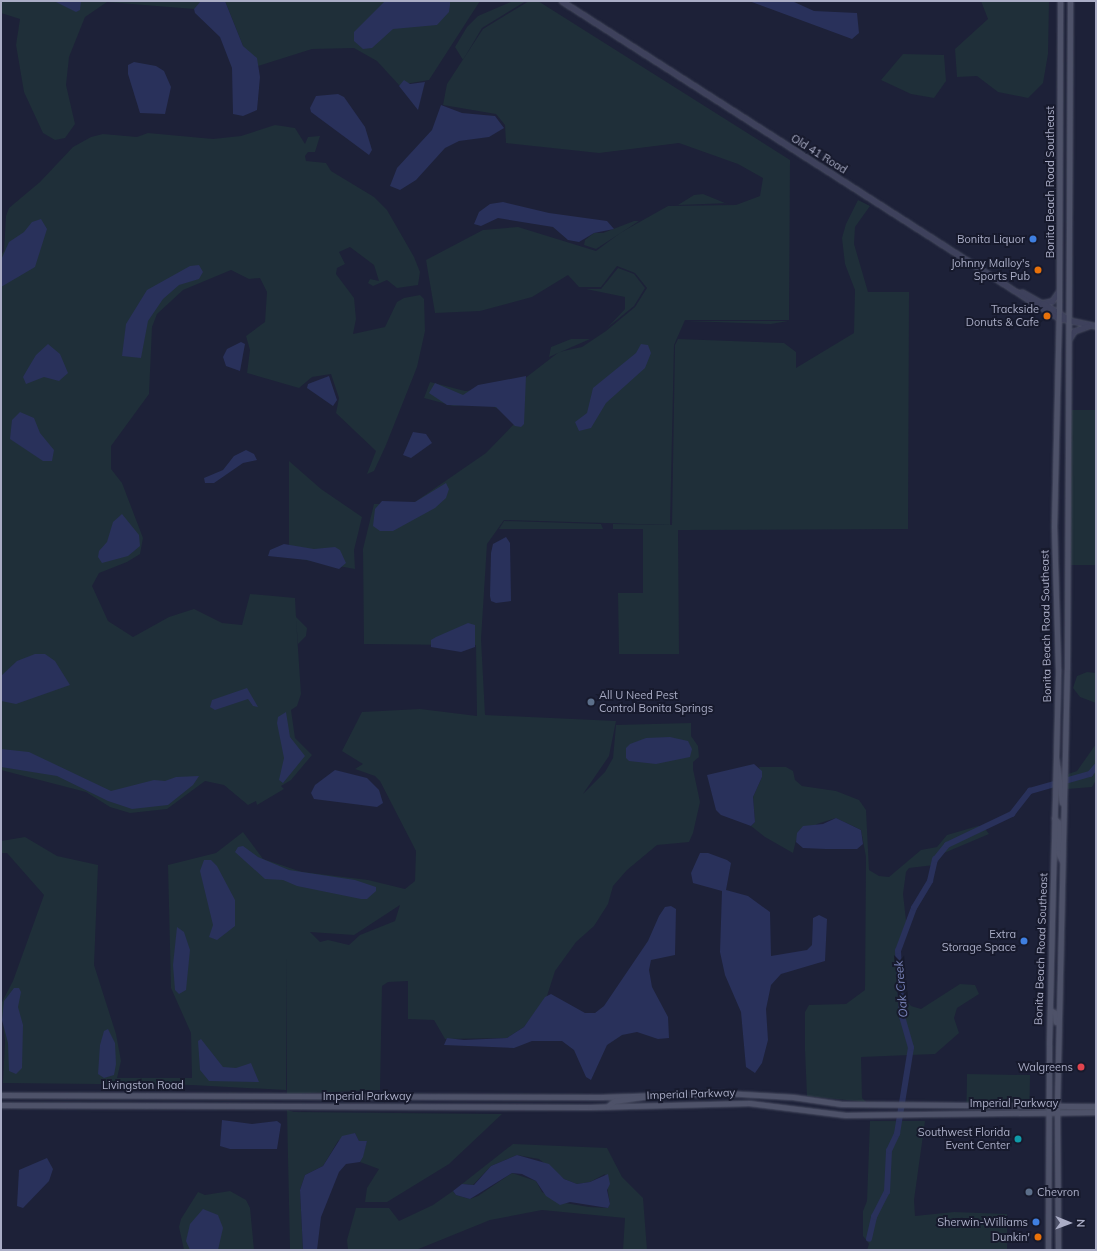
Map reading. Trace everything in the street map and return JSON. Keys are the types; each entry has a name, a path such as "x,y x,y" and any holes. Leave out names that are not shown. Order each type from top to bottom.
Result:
{"main road":[{"name":"Bonita Beach Road Southeast","path":"1058,1250 1057,1106 1063,806 1059,789 1059,775 1056,756 1058,669 1054,432 1059,315 1060,1"},
{"name":"Bonita Beach Road Southeast","path":"1048,1250 1048,1106 1054,818 1059,789 1069,319 1070,1"},
{"path":"1054,818 1058,822 1058,852 1063,862"},
{"path":"1050,1010 1056,1017 1059,1050"},
{"name":"Imperial Parkway","path":"286,1096 749,1093 842,1104 1096,1106"},
{"path":"608,1106 614,1101 642,1099 654,1094"},
{"name":"Livingston Road","path":"1,1095 286,1096"},
{"name":"Imperial Parkway","path":"285,1106 608,1106 749,1103 845,1115 1096,1112"},
{"name":"Livingston Road","path":"1,1105 285,1106"},
{"path":"925,1105 928,1114"},
{"path":"948,1114 959,1110 961,1105"}],"street":[{"name":"Old 41 Road","path":"562,1 1059,315 1094,326"},
{"name":"Old 41 Road","path":"1015,288 1042,302 1059,315"},
{"path":"1042,302 1052,301 1059,290"},
{"path":"1068,347 1074,331 1094,326"}],"shaded area":[{"path":"1,1 202,1 194,9 107,2 85,17 69,57 66,85 75,124 65,138 55,140 43,133 24,92 16,45 20,19 1,13"},
{"path":"225,1 480,1 429,80 399,85 377,61 354,48 312,49 258,66 243,46"},
{"path":"513,1 526,1 482,28 463,60 455,47 467,27 478,16"},
{"path":"529,1 538,1 790,160 789,320 685,320 674,345 670,525 504,520 487,544 481,639 485,715 616,721 609,756 583,794 605,772 613,758 616,725 691,723 691,736 698,746 699,757 693,762 693,769 700,802 693,833 689,842 657,845 627,870 613,886 608,904 594,926 576,942 555,971 547,996 524,1027 507,1038 445,1039 434,1020 408,1019 408,981 388,982 382,986 380,1090 287,1094 287,955 286,1090 192,1085 3,1083 5,1041 1,1004 13,981 44,895 7,853 1,853 1,841 25,837 57,856 98,865 94,965 116,1034 121,1061 117,1078 192,1078 191,1033 171,988 168,865 216,853 243,832 263,859 302,872 368,880 405,889 415,881 416,851 380,781 375,776 355,769 363,764 342,751 362,712 420,709 477,716 476,645 364,644 363,549 374,504 412,504 486,453 515,423 509,415 485,402 454,406 424,398 430,382 465,391 515,386 559,352 582,347 606,331 635,307 647,288 635,273 617,266 601,287 579,287 568,275 532,297 480,311 435,313 426,260 483,230 518,227 596,251 620,233 668,206 736,205 760,196 763,178 738,164 679,143 599,153 506,143 505,125 496,114 443,105 447,84 483,29","holes":["400,905 395,921 360,935 349,945 328,940 320,942 310,932 354,935"]},
{"path":"981,1 1049,1 1048,54 1043,83 1028,98 998,92 977,76 957,77 955,49 988,19"},
{"path":"903,54 944,55 946,81 934,98 911,94 881,80"},
{"path":"275,125 295,128 305,144 308,137 320,136 315,152 308,152 305,156 306,161 326,163 331,171 374,197 387,210 414,257 420,272 418,285 397,288 387,280 373,286 368,283 370,279 379,281 374,265 350,247 339,252 345,264 337,268 336,274 354,298 356,319 353,334 385,327 397,302 404,298 420,295 424,299 425,331 417,367 386,445 374,471 367,474 376,451 336,413 339,398 331,374 312,377 299,388 247,373 250,350 246,336 265,322 267,292 260,278 249,279 231,270 183,290 157,314 152,327 149,394 111,446 111,469 122,483 143,538 140,554 127,562 99,573 92,586 108,621 133,637 169,617 194,609 222,623 242,625 250,594 295,598 296,617 307,628 306,636 298,644 296,619 301,694 297,706 291,710 295,738 312,755 291,780 281,786 284,789 257,805 256,801 248,805 224,785 205,781 167,809 130,813 110,807 86,792 1,770 1,255 4,251 6,216 9,208 40,182 73,147 91,137 103,134 137,137 148,133 213,139 241,136"},
{"path":"703,194 725,203 730,203 678,205 694,195"},
{"path":"858,200 870,206 855,227 854,244 868,292 909,292 908,529 678,530 679,654 619,654 618,593 643,593 643,529 613,529 613,524 672,525 675,345 678,339 784,343 796,352 796,368 854,333 855,290 845,264 842,238 846,224"},
{"path":"634,221 639,221 596,249 584,245 585,240 594,233 603,233"},
{"path":"618,268 634,274 645,288 634,306 608,327 625,309 625,297 586,289 601,289"},
{"path":"686,321 788,321 771,324"},
{"path":"571,339 590,339 549,357 551,347"},
{"path":"1071,410 1096,410 1096,565 1071,565"},
{"path":"289,461 321,489 362,517 354,550 355,569 289,557"},
{"path":"504,521 601,524 603,529 499,529"},
{"path":"1087,672 1096,673 1096,703 1080,697 1073,688 1077,676"},
{"path":"1096,744 1096,780 1092,787 1067,789 1068,774 1077,771"},
{"path":"759,767 786,767 793,771 795,780 802,786 836,791 859,800 866,810 869,870 879,876 889,877 921,850 937,847 947,835 978,826 983,826 989,834 944,853 934,865 909,868 906,872 903,894 907,929 899,953 902,994 911,1006 921,1009 960,984 975,985 979,994 957,1008 954,1018 959,1033 935,1054 861,1057 862,1098 866,1102 807,1096 805,1050 805,1012 809,1005 846,1004 865,990 866,857 861,830 836,818 817,824 796,840 793,853 765,837 751,826 755,822 753,797 762,777"},
{"path":"967,1074 1030,1075 1029,1104 966,1103"},
{"path":"287,1110 294,1112 502,1114 449,1164 387,1202 365,1202 367,1188 379,1169 360,1162 367,1141 359,1141 355,1133 338,1141 323,1166 305,1175 300,1190 303,1250 290,1250"},
{"path":"870,1121 925,1121 914,1200 915,1216 954,1212 1007,1214 1007,1250 867,1250 869,1244 863,1236 863,1211 867,1201"},
{"path":"513,1144 607,1148 622,1177 643,1198 647,1250 623,1250 625,1218 542,1210 490,1220 416,1250 348,1250 347,1240 356,1208 389,1208 399,1221 433,1205 453,1191 456,1195 470,1199 478,1196 512,1173 536,1181 542,1192 565,1203 589,1207 608,1208 610,1204 605,1174 590,1182 577,1184 564,1179 539,1159 517,1155 491,1166 473,1185 462,1184"},
{"path":"230,1191 246,1200 250,1208 254,1250 184,1250 179,1227 181,1219 198,1192 205,1195"}],"water":[{"path":"54,1 81,1 80,10 76,12"},
{"path":"201,1 225,1 243,46 257,58 260,77 257,110 243,116 233,114 232,68 220,37 195,13 194,9"},
{"path":"385,1 450,1 450,5 449,12 437,25 393,29 372,48 363,49 354,41 354,32"},
{"path":"749,1 792,1 814,11 857,13 859,33 852,39"},
{"path":"134,62 156,66 164,71 171,87 165,114 140,113 128,74 128,65"},
{"path":"404,80 410,84 425,82 418,110 399,86"},
{"path":"338,94 344,97 365,127 372,150 369,155 311,112 310,108 316,96"},
{"path":"441,105 462,113 495,116 504,128 489,137 459,141 445,148 416,180 400,190 390,186 397,168 432,130"},
{"path":"503,202 549,213 607,221 614,229 594,233 579,242 568,240 553,227 498,218 481,226 474,224 479,212 490,204"},
{"path":"41,219 47,229 35,267 1,287 1,260 9,242 24,232 32,222"},
{"path":"199,265 203,272 199,279 179,285 163,299 148,321 141,358 122,356 126,324 147,290 190,266"},
{"path":"241,342 245,344 240,371 226,366 223,357 227,349"},
{"path":"48,344 60,354 68,373 59,381 44,377 26,384 23,377 36,355"},
{"path":"641,344 648,345 651,353 645,368 606,403 591,428 579,431 575,422 587,413 593,388 636,353"},
{"path":"329,376 337,400 333,406 307,388 308,384"},
{"path":"526,376 524,424 521,427 515,426 496,407 447,405 429,393 435,383 463,395 478,385"},
{"path":"20,412 34,418 40,433 54,450 52,461 43,461 10,439 12,420"},
{"path":"413,432 426,434 432,443 411,458 403,455"},
{"path":"246,450 254,454 257,460 243,463 214,483 205,483 204,478 223,470 234,456"},
{"path":"446,483 449,489 446,498 435,508 393,531 380,531 373,526 375,509 382,501 415,502"},
{"path":"122,514 139,535 140,546 128,556 102,563 98,557 99,551 107,542 113,522"},
{"path":"506,537 510,543 511,601 496,603 491,601 490,596 491,553 493,544"},
{"path":"284,544 314,549 335,547 340,550 346,563 339,569 307,560 268,556 270,550"},
{"path":"468,623 475,625 475,647 461,652 431,647 431,640"},
{"path":"35,654 45,654 55,661 70,685 16,704 1,701 1,676 17,661"},
{"path":"247,688 258,707 253,706 248,699 215,710 210,707 212,700"},
{"path":"286,712 290,737 305,756 283,783 279,780 284,758 277,723 278,717"},
{"path":"670,737 688,741 692,749 690,757 656,764 629,761 626,758 626,748 630,744 646,738"},
{"path":"1,749 29,752 111,791 154,780 165,781 176,777 199,776 193,785 168,805 132,809 108,801 57,776 1,767"},
{"path":"754,764 762,771 762,777 753,797 755,822 751,826 721,815 716,810 707,775"},
{"path":"335,770 367,778 379,790 383,803 377,807 314,799 311,793 315,785"},
{"path":"836,818 861,830 863,844 857,849 826,849 803,848 796,842 797,833 803,826 823,824"},
{"path":"243,846 258,857 289,870 355,880 376,887 376,891 367,899 361,899 297,886 283,880 265,879 235,852 238,847"},
{"path":"700,853 708,853 731,863 726,890 748,896 770,912 771,956 807,950 812,945 813,918 819,915 827,919 825,961 781,974 771,985 766,1009 768,1040 762,1063 755,1073 746,1067 741,1012 725,975 720,952 722,891 693,883 691,873"},
{"path":"204,860 211,860 217,866 235,900 235,926 217,940 209,937 213,925 200,871"},
{"path":"671,906 676,909 675,955 651,960 649,970 652,987 668,1017 669,1038 658,1039 637,1032 622,1035 607,1045 591,1080 586,1077 574,1050 562,1041 532,1041 514,1048 444,1045 447,1038 464,1040 507,1038 524,1027 545,997 551,994 585,1013 595,1013 604,1006 648,941 659,916 665,907"},
{"path":"177,927 184,932 190,950 186,990 179,994 175,990 173,965"},
{"path":"14,988 19,988 21,992 18,1007 23,1025 22,1068 16,1074 9,1071 8,1043 2,1020 4,1001"},
{"path":"108,1029 115,1043 116,1064 114,1075 104,1078 98,1074 100,1045 104,1031"},
{"path":"201,1039 223,1067 236,1068 251,1063 259,1082 209,1081 200,1070 198,1041"},
{"path":"222,1120 252,1124 277,1121 281,1124 277,1149 230,1149 220,1146"},
{"path":"355,1133 359,1141 367,1141 363,1157 360,1162 346,1164 339,1172 321,1217 317,1250 303,1250 300,1190 305,1175 323,1166 342,1136"},
{"path":"517,1155 549,1164 564,1179 577,1184 590,1182 608,1174 610,1184 607,1190 610,1204 608,1208 570,1202 560,1205 546,1196 536,1181 522,1174 512,1173 470,1199 456,1195 453,1191 462,1184 474,1185 491,1166"},
{"path":"47,1158 53,1169 49,1181 23,1208 17,1206 19,1170"},
{"path":"203,1209 218,1215 223,1228 218,1250 190,1250 186,1241 190,1224"}],"waterway":[{"name":"Oak Creek","path":"869,1239 874,1217 887,1192 889,1151 897,1134 911,1048 902,1017 898,951 914,908 930,881 935,860 947,845 1012,814 1030,791 1090,774 1096,767"}],"place":[{"name":"Bonita Liquor","path":"1033,239"},
{"name":"Johnny Malloy's Sports Pub","path":"1038,270"},
{"name":"Trackside Donuts & Cafe","path":"1047,316"},
{"name":"All U Need Pest Control Bonita Springs","path":"591,702"},
{"name":"Extra Storage Space","path":"1024,941"},
{"name":"Walgreens","path":"1081,1067"},
{"name":"Southwest Florida Event Center","path":"1018,1139"},
{"name":"Chevron","path":"1029,1192"},
{"name":"Sherwin-Williams","path":"1036,1222"},
{"name":"Dunkin'","path":"1038,1237"}]}
